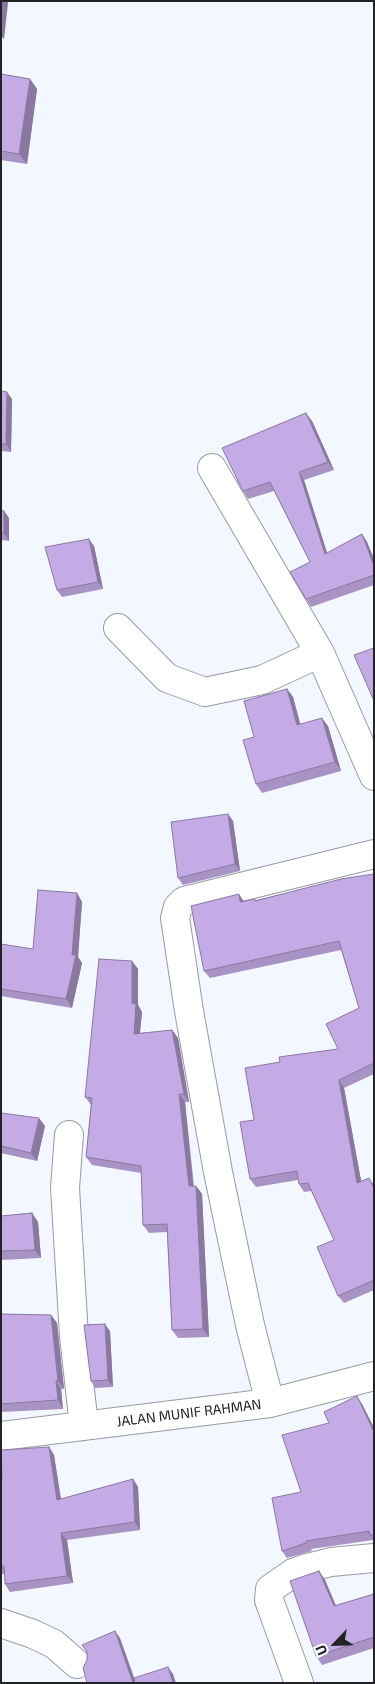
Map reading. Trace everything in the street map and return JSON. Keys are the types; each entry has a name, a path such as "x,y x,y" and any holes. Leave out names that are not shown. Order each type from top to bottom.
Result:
{"street":[{"path":"212,468 320,653 374,776"},
{"path":"118,628 167,678 205,692 262,680 320,653"},
{"path":"270,1403 248,1316 220,1181 189,1011 176,918 178,908 184,901 374,854"},
{"path":"69,1134 65,1188 74,1336 84,1426"},
{"name":"JALAN MUNIF RAHMAN","path":"1,1436 270,1403 374,1376"},
{"path":"299,1683 269,1600 270,1589 293,1573 307,1568 340,1560 374,1558"},
{"path":"1,1623 33,1634 54,1644 77,1664"}],"building":[{"path":"1,74 30,79 19,154 1,151"},
{"path":"1,391 7,392 6,444 1,444"},
{"path":"306,413 328,462 299,472 325,554 362,534 374,566 374,575 306,599 290,572 310,562 270,482 243,491 222,448"},
{"path":"1,510 4,511 4,533 1,533"},
{"path":"89,539 98,582 57,590 45,547"},
{"path":"374,648 374,701 354,655"},
{"path":"287,689 297,725 322,718 335,762 256,784 243,740 254,737 244,701"},
{"path":"228,814 235,864 178,878 171,822"},
{"path":"374,874 374,1063 339,1080 357,1183 369,1178 374,1188 374,1280 338,1296 317,1247 334,1240 308,1183 299,1184 297,1171 250,1179 240,1122 254,1120 245,1068 280,1062 279,1057 338,1049 326,1024 359,1008 339,941 204,971 191,906 239,894 240,902 255,899 255,901 341,879"},
{"path":"38,890 77,893 72,955 76,955 66,999 1,989 1,944 33,949"},
{"path":"99,959 132,961 132,1003 136,1004 134,1034 172,1030 184,1094 179,1094 189,1186 196,1186 203,1329 172,1330 167,1224 143,1225 141,1166 86,1157 92,1098 85,1097"},
{"path":"1,1113 39,1118 31,1153 1,1146"},
{"path":"32,1213 35,1250 1,1251 1,1216"},
{"path":"1,1314 51,1315 58,1381 56,1381 58,1400 1,1404"},
{"path":"105,1324 108,1380 91,1381 84,1325"},
{"path":"357,1396 374,1432 374,1536 370,1535 369,1531 306,1541 306,1543 282,1551 272,1498 301,1492 282,1435 329,1423 324,1412"},
{"path":"49,1447 57,1500 133,1479 135,1522 61,1533 67,1576 5,1584 4,1566 1,1567 1,1450"},
{"path":"319,1571 334,1606 374,1594 374,1637 316,1656 290,1581"},
{"path":"115,1631 133,1683 87,1683 83,1668 87,1660 87,1652 82,1645"},
{"path":"168,1667 173,1683 135,1683 134,1678"}]}
